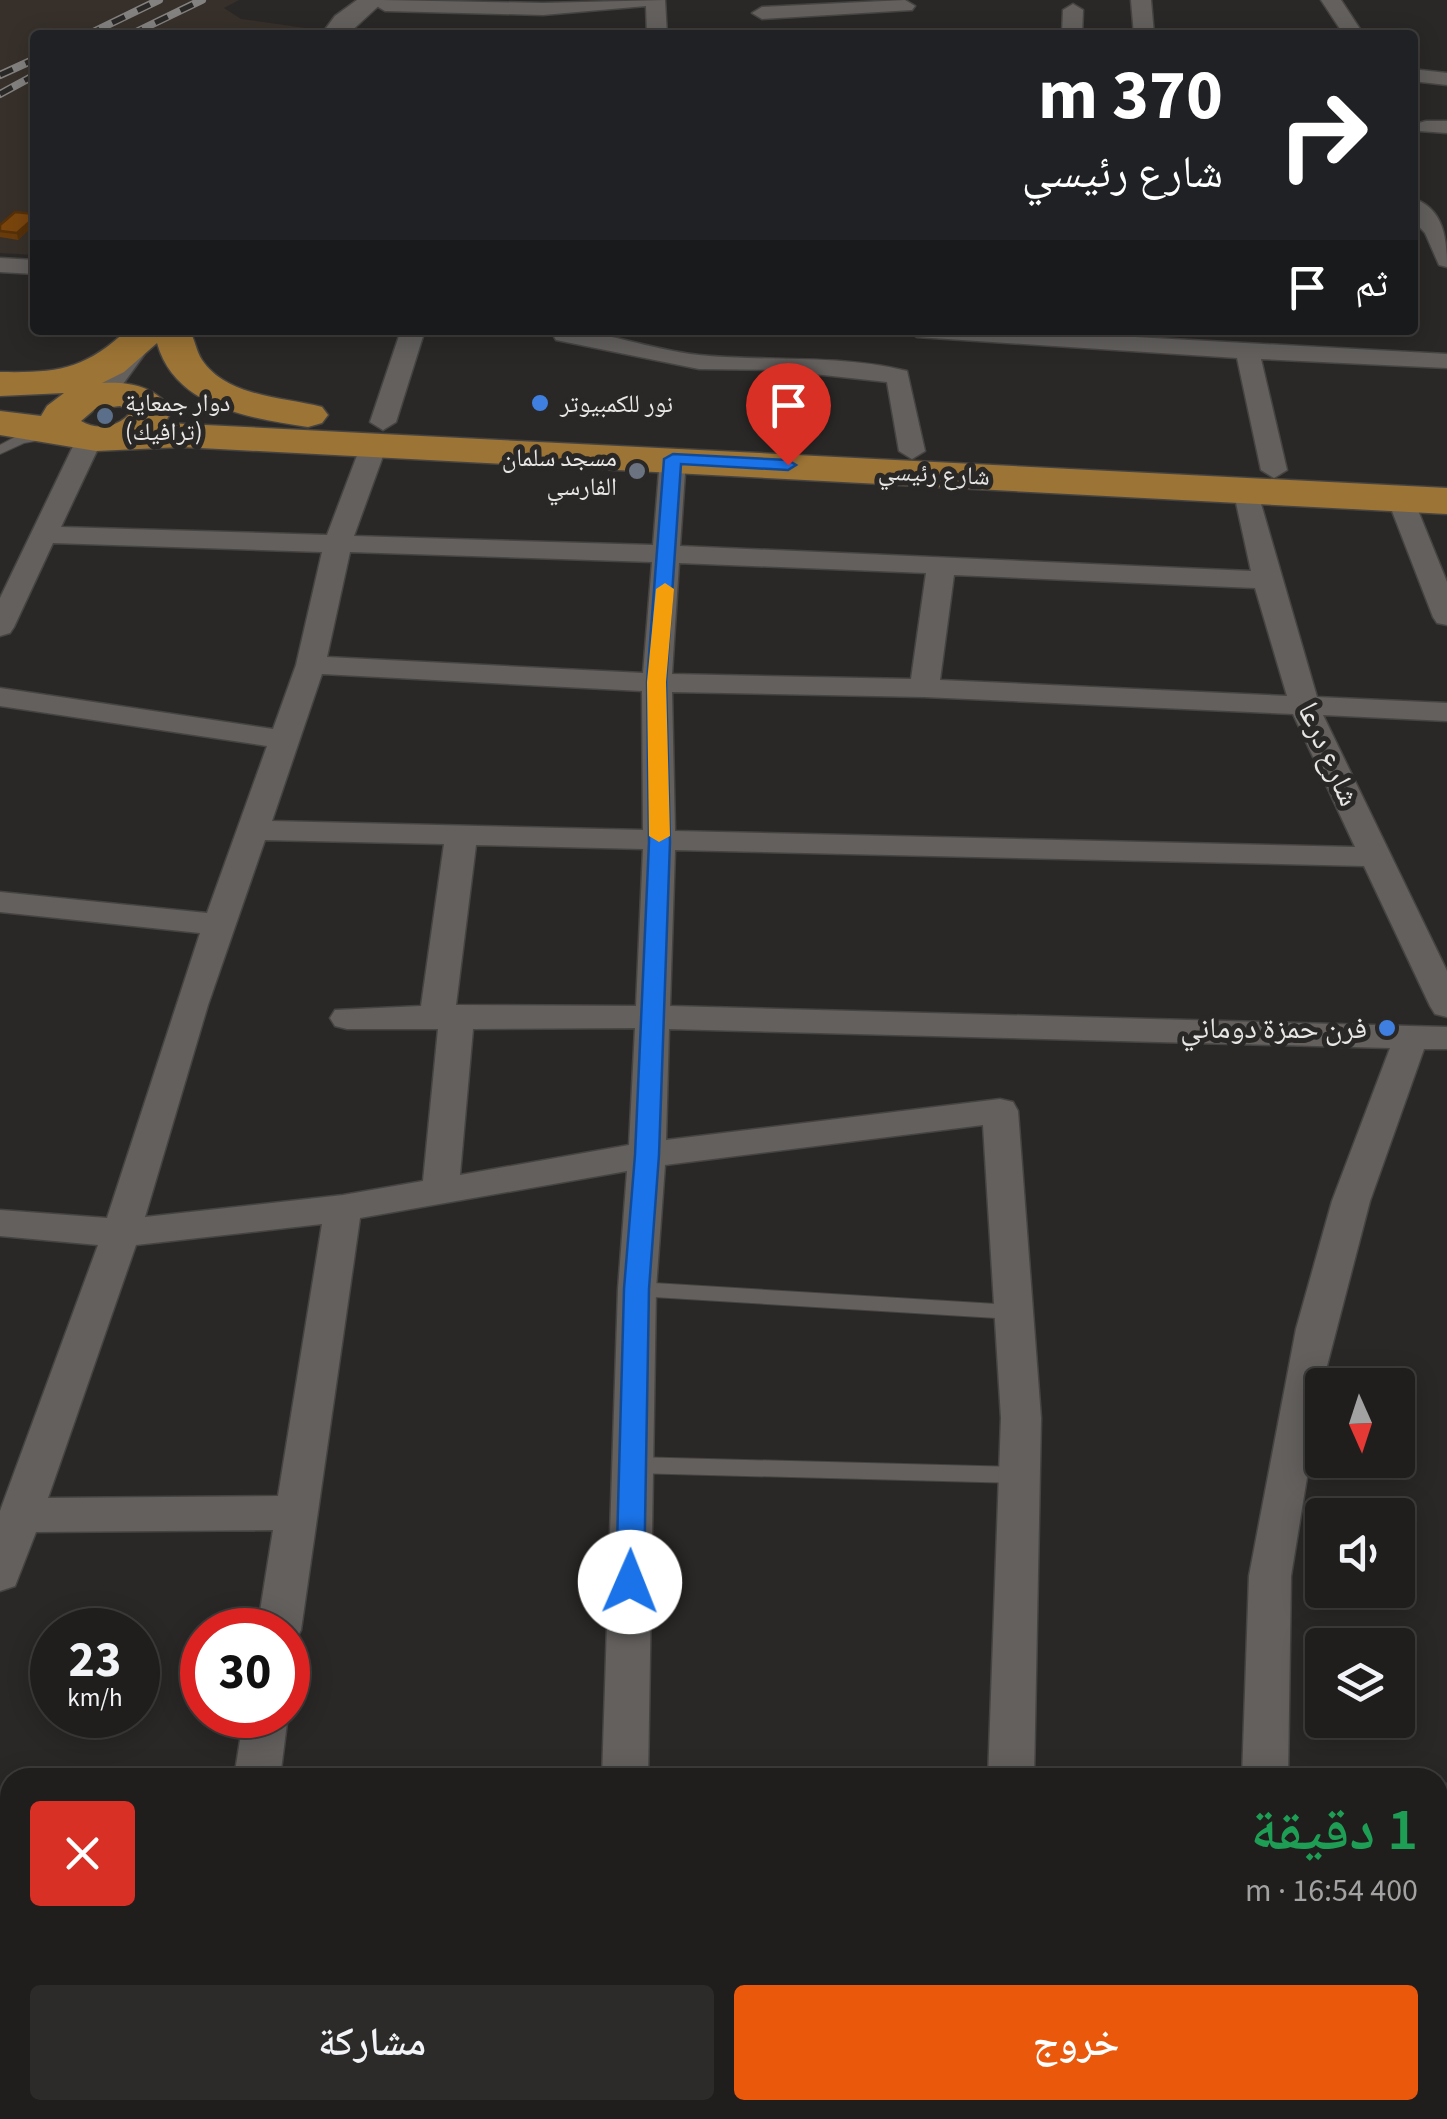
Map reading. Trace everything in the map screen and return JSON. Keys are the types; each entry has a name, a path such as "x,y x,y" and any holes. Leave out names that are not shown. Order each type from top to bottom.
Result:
{"highway":[{"path":"0,385 60,383 90,376 111,367 157,335"},
{"path":"161,335 185,368 207,387 246,402 330,419"},
{"path":"0,385 95,396"},
{"name":"شارع رئيسي","path":"95,396 330,419 379,434 673,459 1260,480 1447,478"},
{"path":"95,396 64,410 60,421 87,434 148,421 152,410 142,400"},
{"name":"شارع رئيسي","path":"0,424 87,434 379,434 912,451 1447,500"}],"street":[{"path":"338,30 344,21 384,2 543,8 652,0 656,30"},
{"path":"1140,0 1143,30"},
{"path":"1331,0 1351,30"},
{"path":"361,30 384,2"},
{"path":"762,13 906,9"},
{"path":"1072,30 1073,10"},
{"path":"1418,75 1447,79"},
{"path":"1418,211 1441,232 1447,260"},
{"path":"0,265 30,267"},
{"path":"95,396 158,335"},
{"path":"142,400 159,335"},
{"path":"0,1574 121,1233 219,924 311,665 338,543 411,335"},
{"path":"565,335 699,362 777,363 898,376 912,451"},
{"path":"1053,335 1209,340 1247,350 1447,360"},
{"name":"شارع درعا","path":"1247,350 1267,580 1305,708 1447,1006"},
{"path":"0,627 87,434"},
{"path":"626,1768 637,1289 647,1155 660,842 657,682 673,459"},
{"path":"1400,498 1447,616"},
{"path":"43,535 668,554 1267,580"},
{"path":"924,688 940,566"},
{"path":"311,665 1447,712"},
{"path":"0,698 284,740"},
{"path":"251,830 1376,857"},
{"path":"440,1191 447,1016 461,838"},
{"path":"0,902 219,924"},
{"path":"348,1018 652,1017 1429,1037 1352,1201 1316,1329 1270,1576 1265,1768"},
{"path":"0,1223 121,1233 343,1208 647,1155 1000,1111 1021,1418 1010,1768"},
{"path":"282,1608 343,1208"},
{"path":"19,1516 297,1514"},
{"path":"258,1768 263,1738"}],"lane":[{"path":"0,450 31,437 87,434"},
{"path":"637,1289 1013,1312"},
{"path":"633,1464 1019,1476"}],"shaded area":[{"path":"0,0 239,0 224,8 241,19 312,29 30,30 30,255 0,253"}],"building":[{"path":"15,212 30,214 30,221 17,233 0,231 0,225"}],"railway":[{"path":"97,30 159,0"},
{"path":"140,30 202,0"},
{"path":"0,75 30,61"},
{"path":"0,94 30,78"}],"slow traffic":[{"path":"659,836 657,682 665,589"}],"place":[{"name":"نور للكمبيوتر","path":"540,403"},
{"name":"دوار جمعاية (ترافيك)","path":"105,416"},
{"name":"مسجد سلمان الفارسي","path":"637,471"},
{"name":"فرن حمزة دوماني","path":"1387,1028"}],"route":[{"path":"630,1582 637,1289 647,1155 660,842 657,682 673,459 788,465"}]}
